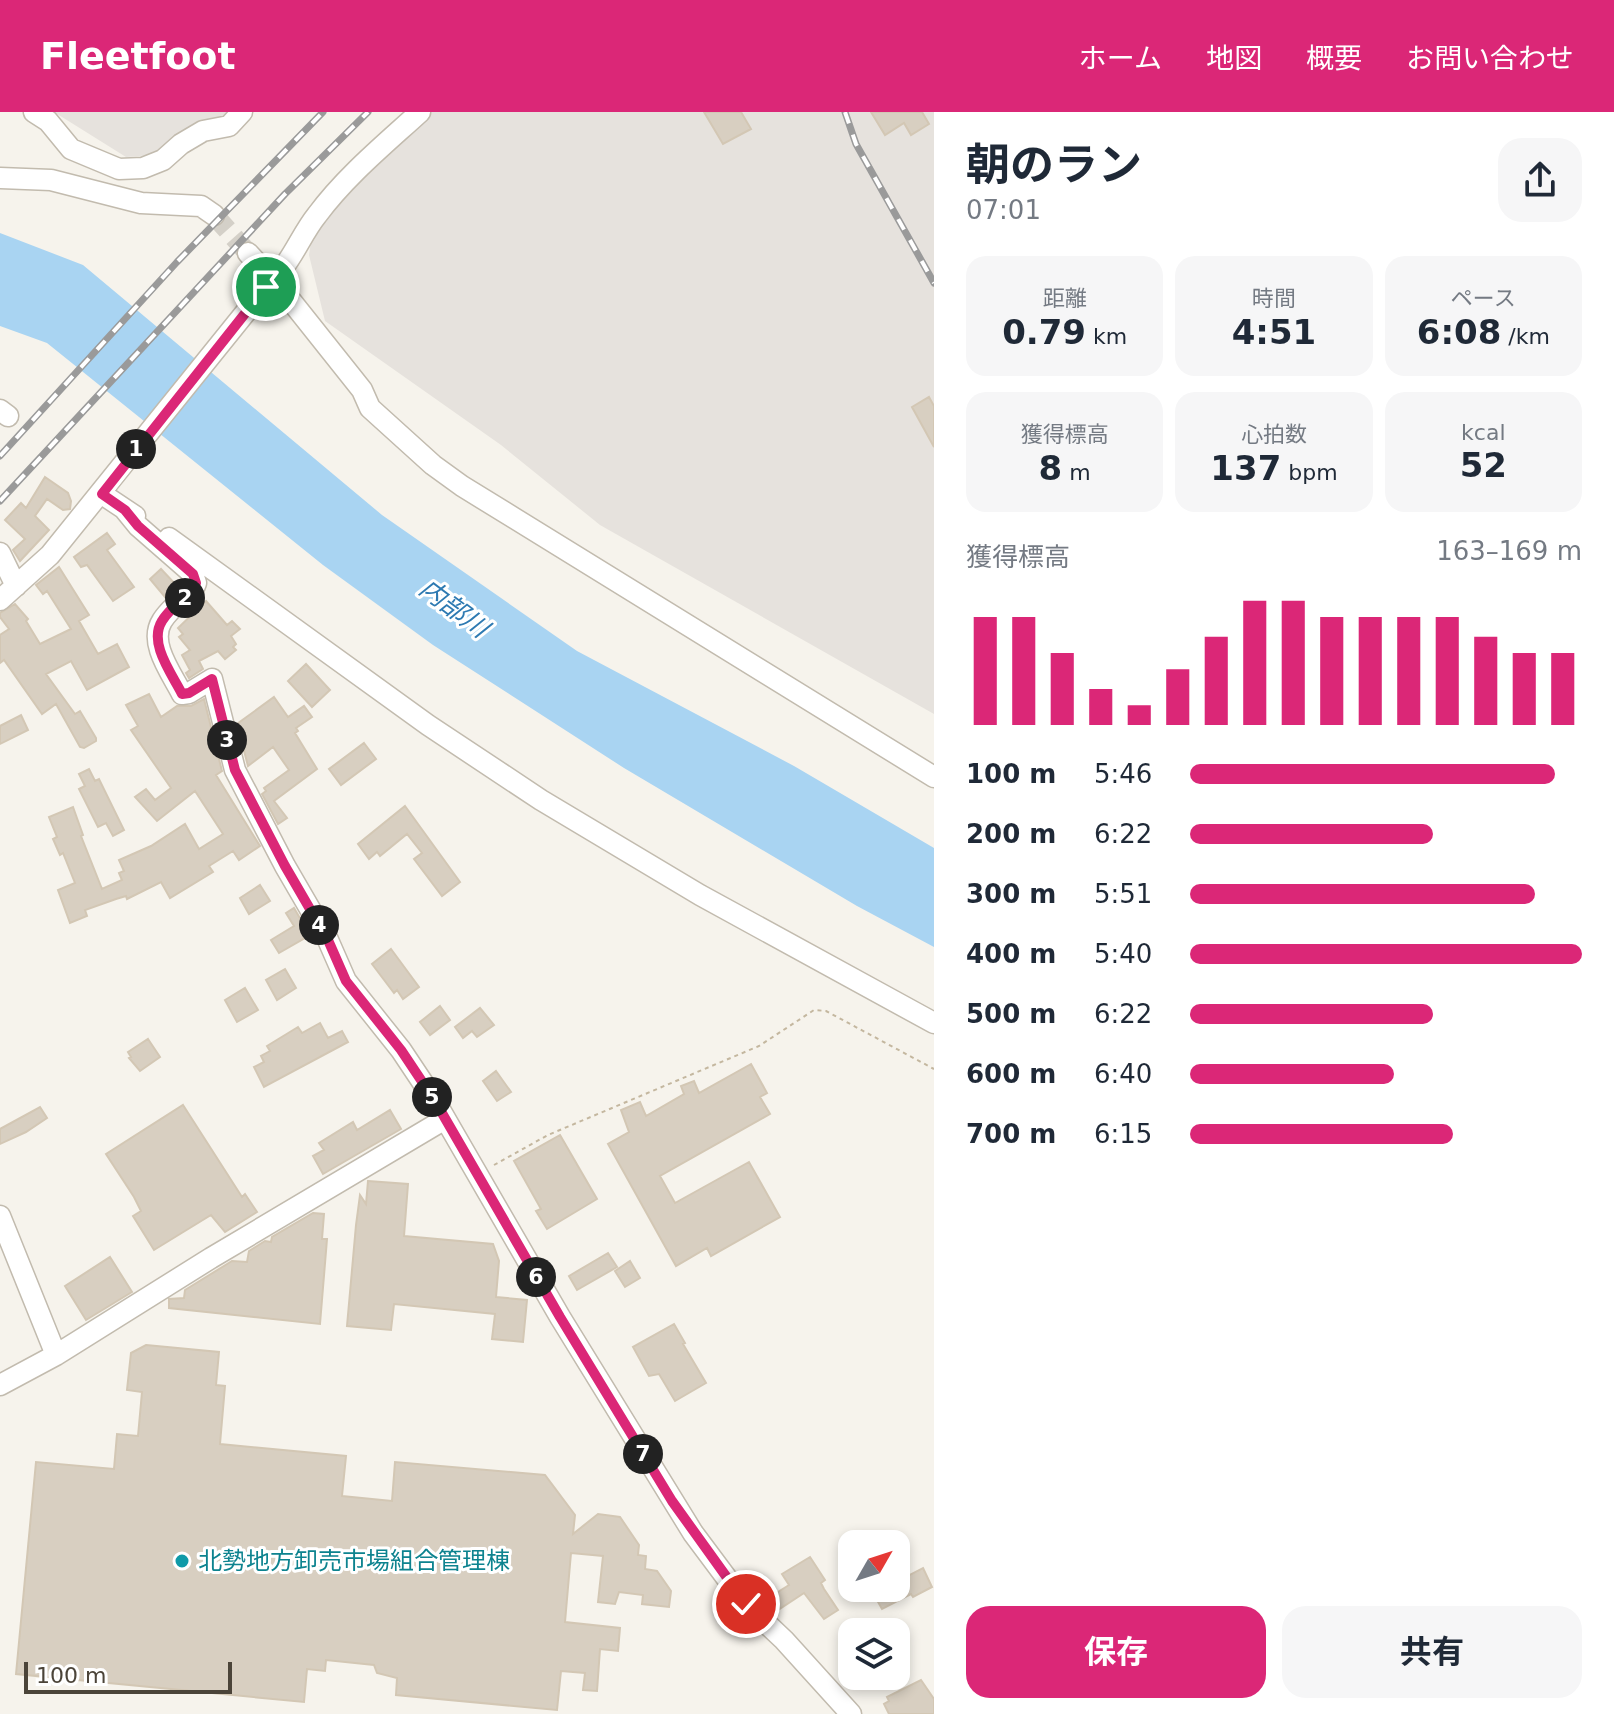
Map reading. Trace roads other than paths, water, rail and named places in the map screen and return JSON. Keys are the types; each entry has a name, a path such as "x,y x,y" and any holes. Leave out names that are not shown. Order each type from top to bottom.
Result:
{"street":[{"path":"34,112 48,121 71,149 119,169 143,168 163,160 203,131 229,126 242,112"},
{"path":"0,600 50,555 107,486 283,268 316,216 362,165 420,112"},
{"path":"0,178 51,180 141,203 201,206 214,215"},
{"path":"248,253 362,390 370,408 433,465 462,486 934,777"},
{"path":"107,486 138,526 193,574 194,588 162,621 157,635 161,652 182,694 212,679 235,770 250,803 328,940 346,981 401,1050 445,1119 476,1176 693,1533 746,1604 784,1640 851,1714"},
{"path":"125,510 202,559 428,725 580,825 700,895 934,1023"},
{"path":"0,553 16,586"},
{"path":"0,1385 56,1355 445,1119"},
{"path":"0,1216 56,1355"}],"water":[{"name":"内部川","path":"0,233 83,265 382,515 577,651 794,766 934,848 934,947 857,906 624,768 433,645 323,565 47,343 0,326"}],"tunnel":[{"path":"214,215 248,253"}],"railway":[{"path":"0,456 177,262 323,112"},
{"path":"0,501 285,194 368,112"},
{"path":"845,112 856,144 934,283"}],"place":[{"name":"北勢地方卸売市場組合管理棟","path":"182,1561"}]}
